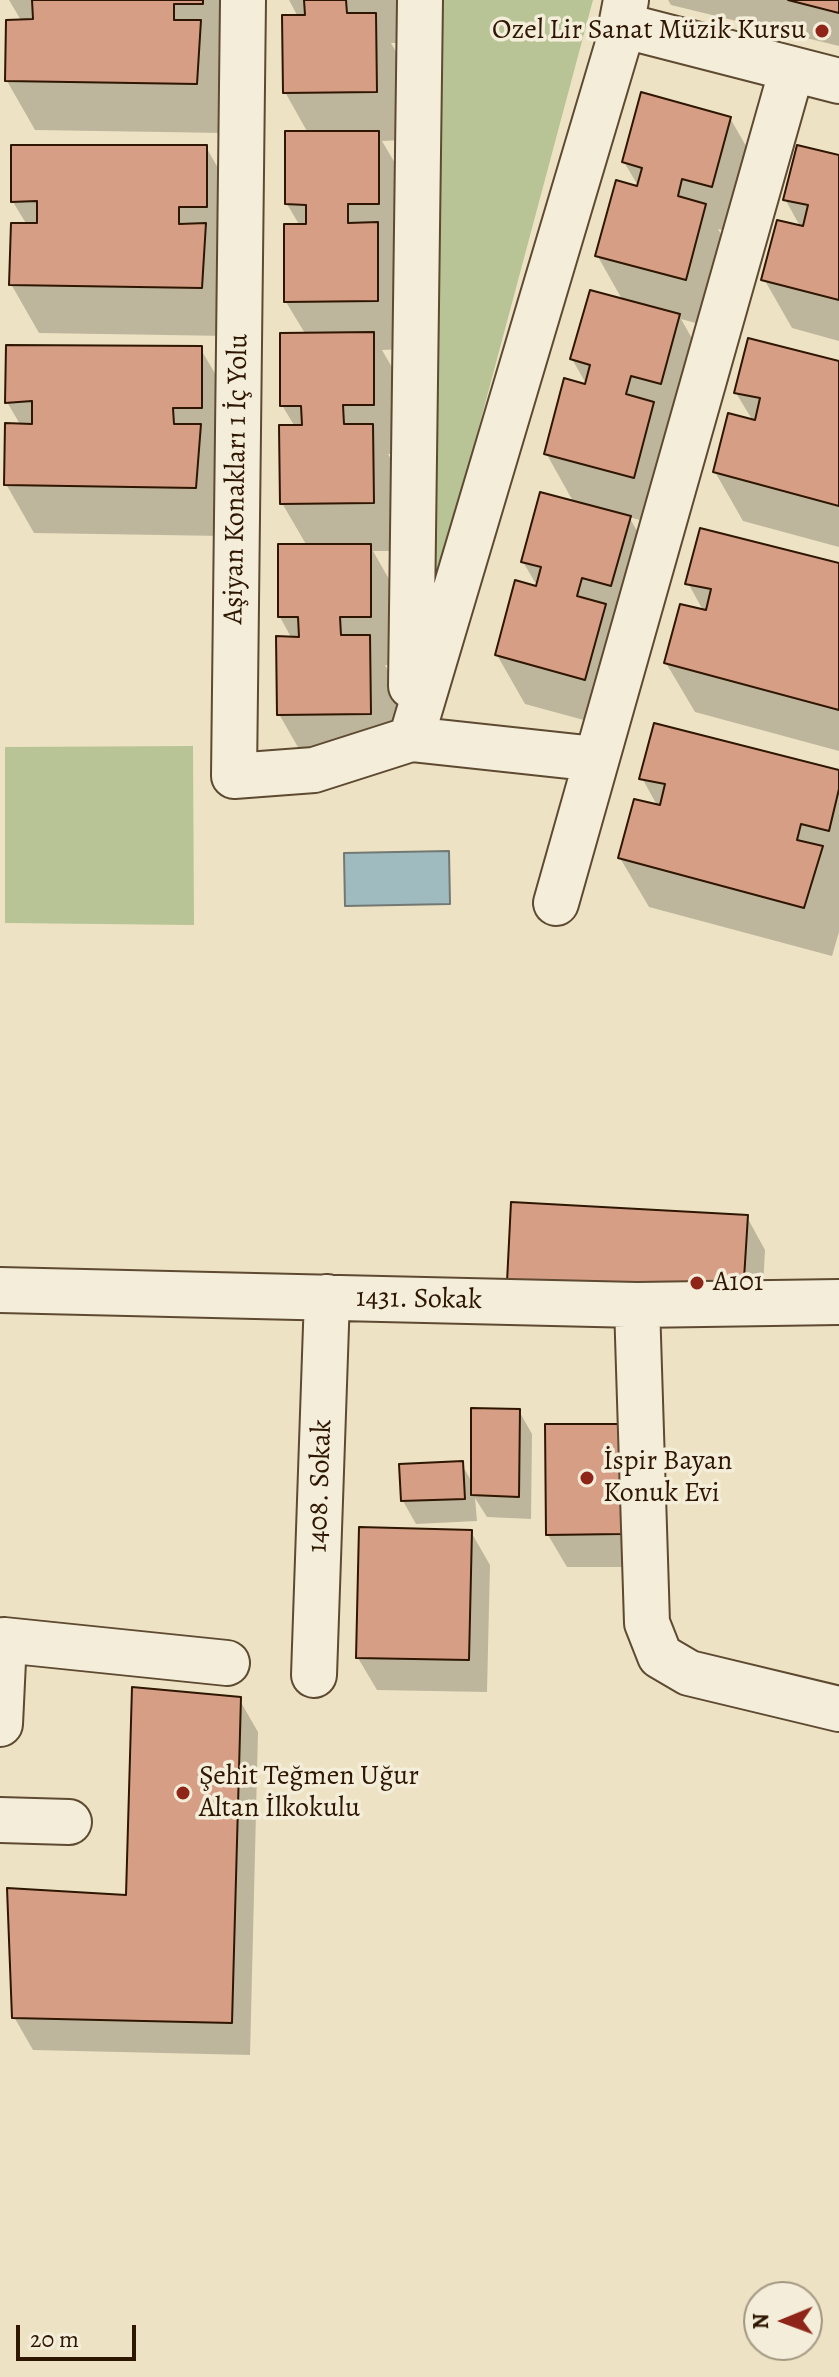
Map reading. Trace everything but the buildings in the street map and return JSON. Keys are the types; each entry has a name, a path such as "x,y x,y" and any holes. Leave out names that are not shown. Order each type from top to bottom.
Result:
{"street":[{"name":"Aşiyan Konakları 1 İç Yolu","path":"243,0 234,776 314,770 411,739 596,759"},
{"path":"411,739 420,0"},
{"path":"411,739 617,47 623,13 792,69 839,81"},
{"path":"556,903 792,69"},
{"name":"1431. Sokak","path":"0,1290 637,1305 839,1302"},
{"name":"1408. Sokak","path":"314,1675 327,1297"},
{"path":"637,1305 647,1623 660,1656 689,1673 839,1709"},
{"path":"0,1724 4,1640 227,1663"},
{"path":"0,1820 69,1822"}],"green space":[{"path":"438,0 593,0 424,632"},
{"path":"193,746 194,925 5,923 5,747"}],"water":[{"path":"449,851 450,904 345,906 344,853"}],"place":[{"name":"Ozel Lir Sanat Müzik Kursu","path":"822,31"},
{"name":"A101","path":"697,1283"},
{"name":"İspir Bayan Konuk Evi","path":"587,1478"},
{"name":"Şehit Teğmen Uğur Altan İlkokulu","path":"183,1793"}]}
